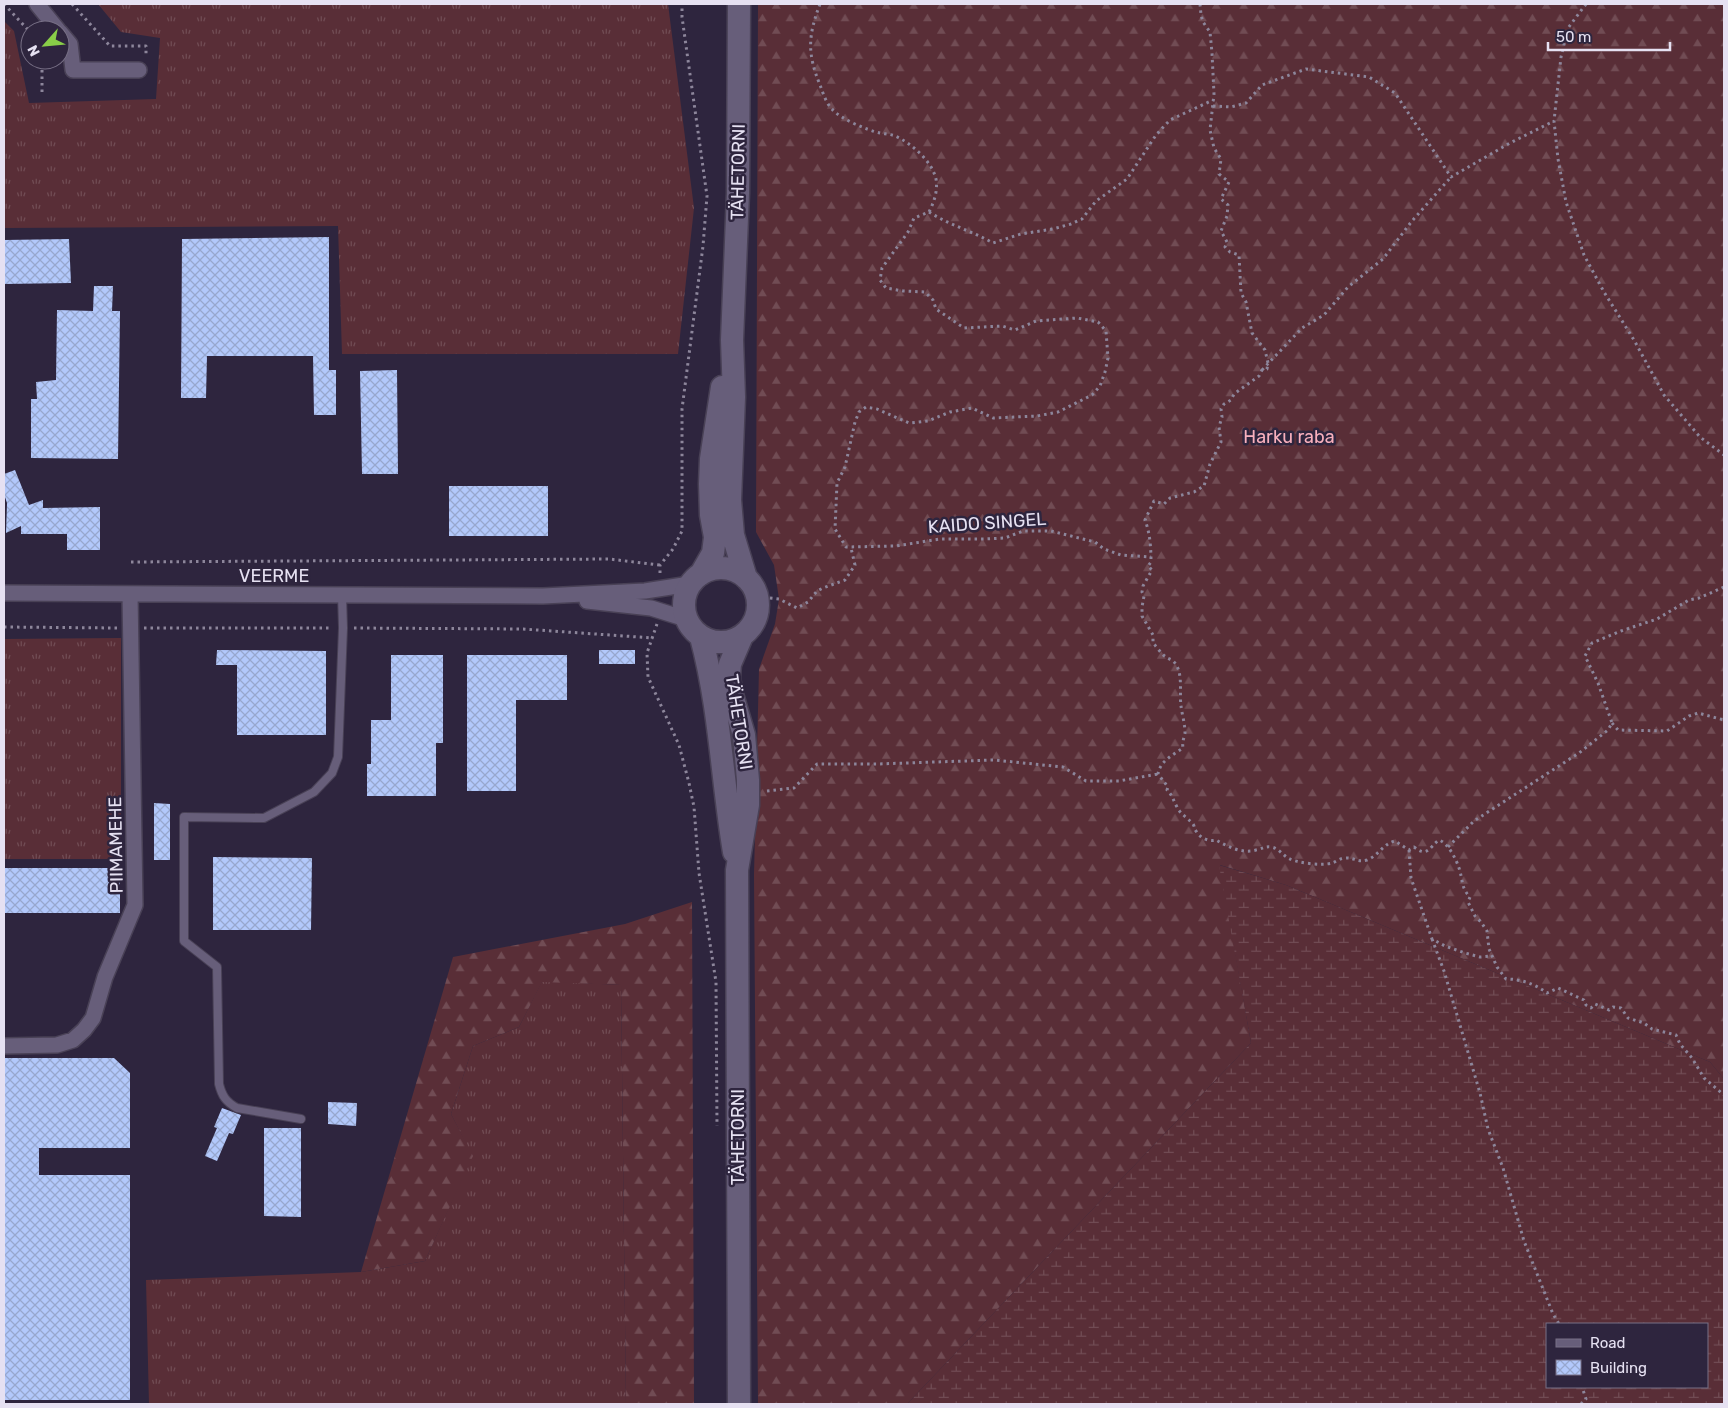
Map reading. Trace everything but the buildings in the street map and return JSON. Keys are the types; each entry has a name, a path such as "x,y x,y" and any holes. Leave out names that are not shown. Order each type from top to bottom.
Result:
{"street":[{"path":"37,4 50,20"},
{"name":"TÄHETORNI","path":"739,4 738,194 732,340 734,388 730,500 733,535 746,578"},
{"path":"70,44 73,70 142,67"},
{"name":"TÄHETORNI","path":"695,579 713,553 715,536 711,515 711,458 725,365 732,340"},
{"path":"724,568 736,571 746,578 756,591 758,608 753,624 742,636 722,643 701,637 692,629 684,612 684,598 695,579 712,569 724,568"},
{"name":"VEERME","path":"4,593 543,596 646,590 695,579"},
{"name":"PIIMAMEHE","path":"4,1046 58,1045 73,1040 84,1030 93,1018 105,977 135,905 130,594"},
{"name":"VEERME","path":"543,596 650,608 686,619"},
{"name":"TÄHETORNI","path":"737,870 748,805 748,780 744,735 728,677 730,664 742,636"},
{"name":"TÄHETORNI","path":"701,637 710,672 716,709 726,807 737,870 739,1404"}],"lane":[{"path":"302,1119 237,1108 228,1103 222,1095 219,1084 217,968 184,941 184,817 264,818 314,792 332,773 338,757 343,628 342,595"}],"path":[{"path":"4,4 20,21"},
{"path":"72,4 110,46 146,46 142,67"},
{"path":"770,598 779,599 797,608 808,602 823,588 845,580 855,565 851,548 846,548 835,529 837,483 845,467 855,422 859,412 866,407 877,408 910,423 928,421 950,412 972,408 994,418 1037,416 1058,412 1092,395 1100,386 1108,358 1106,331 1098,322 1077,318 1036,321 1015,330 1002,326 964,328 936,308 933,300 925,292 886,288 880,280 882,268 908,232 914,218 929,212 936,197 936,179 928,163 908,143 893,135 879,133 854,124 832,110 824,95 811,58 810,36 820,4"},
{"path":"1200,4 1203,22 1210,32 1212,52 1213,107 1210,130 1214,148 1221,160 1219,174 1229,182 1222,199 1228,205 1227,216 1221,231 1227,242 1225,247 1230,252 1239,255 1241,293 1246,302 1252,333 1265,350 1268,363"},
{"path":"1586,4 1568,28 1560,57 1554,121 1558,159 1566,202 1584,254 1664,396 1700,437 1724,454"},
{"path":"1213,107 1231,107 1246,103 1262,85 1306,69 1369,77 1395,93 1451,177"},
{"path":"42,70 42,92"},
{"path":"929,212 942,220 978,234 993,243 1021,234 1070,224 1082,219 1096,201 1126,179 1156,135 1170,120 1213,99"},
{"path":"1409,850 1395,841 1390,842 1377,855 1367,860 1357,862 1348,857 1336,860 1333,863 1322,864 1288,859 1273,847 1263,847 1256,851 1228,847 1216,840 1206,840 1197,834 1193,825 1177,807 1174,797 1167,790 1168,787 1158,774 1159,768 1166,759 1183,748 1182,741 1185,733 1181,708 1182,685 1179,681 1179,673 1173,661 1165,657 1153,642 1153,635 1142,616 1143,586 1152,570 1148,566 1151,562 1148,538 1150,530 1145,520 1154,501 1164,504 1170,498 1194,492 1204,486 1210,464 1221,442 1219,427 1222,417 1221,408 1224,404 1231,400 1234,394 1259,376 1262,370 1267,368 1268,363 1302,328 1324,315 1348,288 1383,259 1412,221 1451,177 1510,143 1554,121"},
{"name":"KAIDO SINGEL","path":"851,548 896,546 940,539 985,540 1005,538 1023,531 1051,531 1096,542 1104,548 1121,555 1151,557"},
{"path":"131,562 609,560 660,565"},
{"path":"1724,587 1699,598 1689,600 1657,619 1592,643 1585,656 1598,683 1612,723 1618,730 1667,731 1689,716 1698,713 1724,720"},
{"path":"4,628 523,629 652,638"},
{"path":"1448,847 1474,821 1579,753 1608,730 1612,723"},
{"path":"765,791 794,788 817,764 994,760 1063,768 1086,781 1119,781 1158,774"},
{"path":"1409,850 1414,848 1422,852 1429,850 1439,840 1448,847 1459,868 1462,887 1470,897 1468,902 1486,931 1489,949 1497,967 1506,978 1517,979 1526,984 1533,984 1547,992 1558,988 1584,1000 1586,1005 1591,1008 1596,1004 1609,1010 1614,1007 1620,1008 1628,1018 1644,1023 1652,1029 1676,1036 1704,1078 1724,1094"},
{"path":"1409,850 1411,878 1444,971 1480,1093 1488,1129 1503,1168 1524,1241 1558,1323"},
{"path":"1432,939 1445,946 1472,955 1480,957 1492,956"},
{"path":"1580,1404 1586,1399 1582,1388"}],"green space":[{"path":"98,4 668,4 694,208 678,354 342,354 338,226 4,228 4,21 14,31 20,60 20,70 22,70 29,103 156,99 160,38 121,32"},
{"name":"Harku raba","path":"758,4 1724,4 1724,1079 1710,1062 1286,885 1220,865 1251,1043 907,1404 758,1404 754,875 759,669 775,624 779,599 774,565 756,532"},
{"path":"121,638 121,859 4,859 4,639"},
{"path":"1219,865 1286,885 1710,1062 1724,1079 1724,1404 907,1404 1251,1043"},
{"path":"692,902 694,1404 626,1404 621,985 542,982 519,1027 473,1046 451,1114 473,1156 425,1261 361,1272 453,957 625,924"},
{"path":"542,981 621,985 626,1404 149,1404 146,1280 361,1272 425,1261 472,1156 451,1114 473,1046 519,1027"}]}
